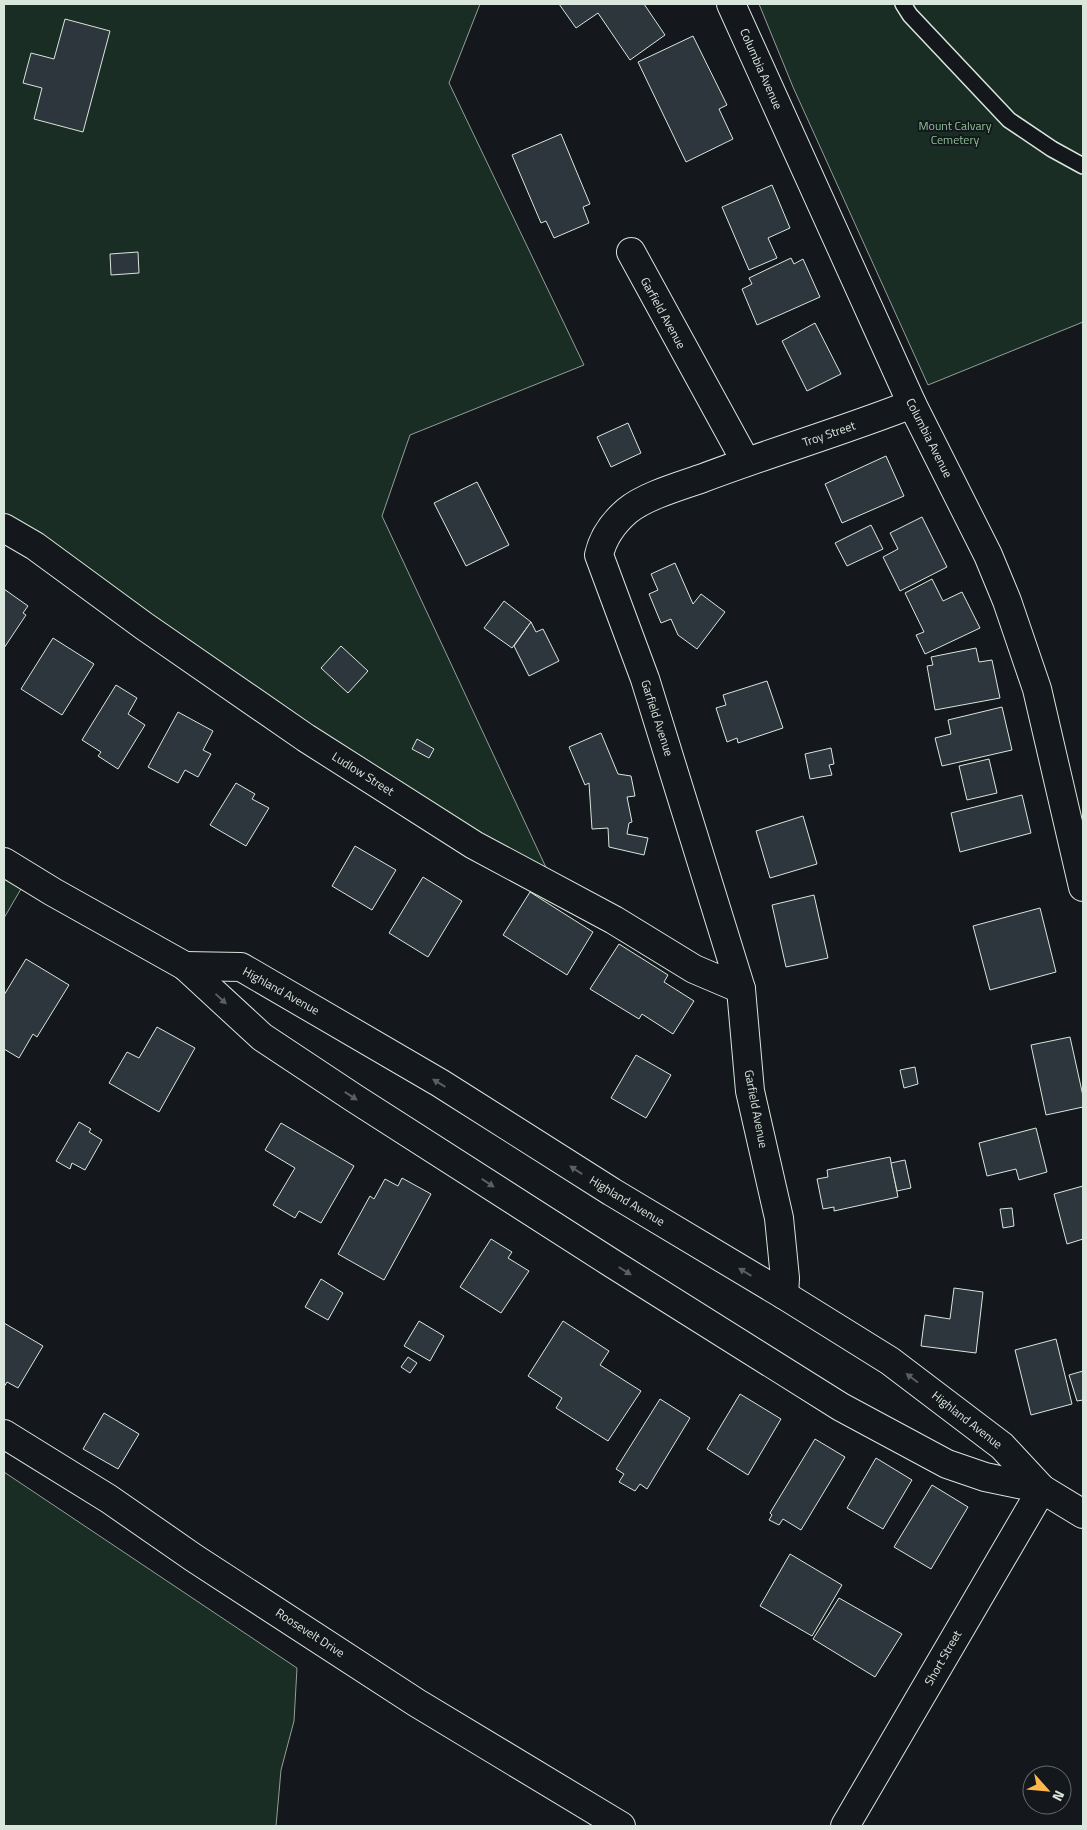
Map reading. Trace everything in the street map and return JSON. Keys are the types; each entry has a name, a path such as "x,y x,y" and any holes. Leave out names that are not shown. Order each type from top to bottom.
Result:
{"street":[{"name":"Columbia Avenue","path":"731,4 912,404 988,555 1007,600 1037,689 1083,887"},
{"name":"Garfield Avenue","path":"631,252 746,462 647,499 627,510 613,525 603,540 599,555 645,679 741,989 750,1091 779,1218 785,1278 784,1295"},
{"name":"Troy Street","path":"746,462 912,404"},
{"name":"Ludlow Street","path":"4,528 35,546 144,626 324,750 474,845 614,920 694,969 741,989"},
{"name":"Highland Avenue","path":"4,862 53,892 185,966 262,1037 610,1262 841,1407 947,1464 985,1477 1042,1489"},
{"name":"Highland Avenue","path":"185,966 241,967 440,1083 612,1192 784,1295 898,1368 1002,1446 1042,1489 1083,1514"},
{"name":"Roosevelt Drive","path":"4,1434 109,1499 194,1558 418,1703 621,1826"},
{"name":"Short Street","path":"845,1826 1042,1489"}],"lane":[{"path":"903,4 910,15 1010,120 1052,149 1083,166"}],"green space":[{"path":"4,4 480,4 449,83 584,365 410,435 382,516 557,891 4,529"},
{"name":"Mount Calvary Cemetery","path":"759,4 1083,4 1083,322 928,385 793,87"},
{"path":"4,862 28,877 4,918"},
{"path":"4,1472 297,1668 294,1721 281,1770 276,1826 4,1826"}],"building":[{"path":"559,4 644,4 665,35 630,60 598,13 576,28"},
{"path":"65,19 110,31 83,132 34,119 42,88 23,83 31,53 54,59"},
{"path":"693,36 727,105 719,109 733,139 686,162 638,62"},
{"path":"561,134 590,204 583,207 589,223 554,238 546,221 541,223 512,155"},
{"path":"772,185 790,228 768,238 777,258 749,270 722,207"},
{"path":"138,252 139,273 111,275 110,254"},
{"path":"791,258 794,264 803,259 820,297 757,325 742,289 752,284 749,278"},
{"path":"815,323 841,374 807,391 782,341"},
{"path":"628,423 641,453 611,467 597,437"},
{"path":"886,456 904,496 842,523 825,484"},
{"path":"477,482 509,545 466,566 434,503"},
{"path":"922,517 947,567 900,591 883,557 898,549 890,533"},
{"path":"871,525 883,549 847,566 835,543"},
{"path":"675,563 693,604 701,594 725,612 697,649 678,635 671,619 661,623 649,594 658,590 651,574"},
{"path":"932,579 943,601 962,592 980,628 925,654 916,635 924,632 905,593"},
{"path":"4,589 28,606 23,613 26,615 4,648"},
{"path":"504,601 531,622 512,648 484,628"},
{"path":"531,622 536,632 543,629 559,661 529,676 514,646"},
{"path":"53,638 94,664 62,715 21,689"},
{"path":"341,646 368,671 348,693 321,668"},
{"path":"976,648 979,662 992,660 1000,698 935,710 927,666 933,665 931,657"},
{"path":"767,681 783,728 738,743 737,738 727,742 716,708 726,705 723,695"},
{"path":"116,685 137,698 128,714 145,725 118,769 98,756 101,752 82,740"},
{"path":"1002,707 1012,750 942,766 935,738 951,734 948,720"},
{"path":"178,712 213,731 203,750 211,754 198,777 185,770 178,783 148,767"},
{"path":"601,733 618,774 631,776 635,796 627,797 632,822 629,823 627,834 648,838 644,855 609,847 608,828 592,829 589,783 585,785 569,747"},
{"path":"417,739 434,749 429,758 412,749"},
{"path":"831,748 834,764 829,765 832,775 810,779 805,754"},
{"path":"989,759 997,793 967,800 959,766"},
{"path":"236,783 255,794 252,799 269,808 246,846 210,825"},
{"path":"1022,795 1031,833 960,852 951,813"},
{"path":"803,816 817,864 770,878 756,831"},
{"path":"355,846 396,870 372,910 332,886"},
{"path":"423,877 462,901 428,957 389,933"},
{"path":"530,892 593,932 567,975 503,935"},
{"path":"814,895 828,958 786,967 772,905"},
{"path":"1040,908 1056,972 990,990 973,926"},
{"path":"619,944 668,975 664,982 694,1001 673,1034 642,1014 639,1019 590,989"},
{"path":"26,959 69,985 37,1037 33,1034 19,1058 4,1049 4,995"},
{"path":"157,1027 195,1048 159,1112 109,1083 127,1052 139,1058"},
{"path":"1070,1037 1083,1096 1083,1107 1046,1115 1031,1045"},
{"path":"636,1055 671,1075 646,1118 611,1098"},
{"path":"915,1067 918,1084 904,1088 900,1070"},
{"path":"79,1122 91,1129 89,1132 102,1140 85,1170 72,1163 70,1169 56,1161"},
{"path":"281,1123 354,1166 321,1223 299,1211 295,1218 273,1205 295,1168 265,1150"},
{"path":"1036,1128 1047,1172 1019,1180 1016,1169 987,1176 979,1143"},
{"path":"890,1157 898,1197 834,1211 834,1207 823,1209 817,1179 828,1177 827,1170"},
{"path":"905,1160 911,1188 897,1191 891,1163"},
{"path":"402,1178 431,1194 384,1280 338,1254 370,1196 374,1199 385,1179 398,1186"},
{"path":"1083,1186 1083,1239 1067,1244 1054,1194"},
{"path":"1012,1208 1014,1226 1003,1228 1000,1209"},
{"path":"491,1239 512,1252 508,1258 529,1271 501,1313 460,1287"},
{"path":"321,1279 343,1293 328,1320 305,1307"},
{"path":"954,1288 983,1292 976,1353 921,1346 925,1315 950,1319"},
{"path":"419,1321 444,1336 430,1361 404,1346"},
{"path":"563,1321 609,1351 600,1365 641,1391 608,1441 556,1408 562,1398 528,1376"},
{"path":"4,1323 43,1346 18,1388 7,1382 4,1387"},
{"path":"1056,1339 1072,1404 1031,1415 1015,1350"},
{"path":"408,1357 417,1363 410,1373 401,1367"},
{"path":"1083,1371 1083,1400 1077,1401 1069,1375"},
{"path":"740,1394 781,1419 748,1475 707,1449"},
{"path":"660,1399 690,1418 647,1489 640,1484 635,1491 619,1482 624,1474 616,1469"},
{"path":"104,1413 139,1434 118,1469 83,1449"},
{"path":"815,1439 845,1457 801,1530 783,1519 779,1525 769,1520 772,1515 770,1513"},
{"path":"876,1458 912,1480 883,1529 847,1508"},
{"path":"932,1485 968,1507 931,1569 894,1547"},
{"path":"790,1554 842,1585 812,1636 760,1606"},
{"path":"839,1598 902,1634 875,1677 813,1639"}]}
